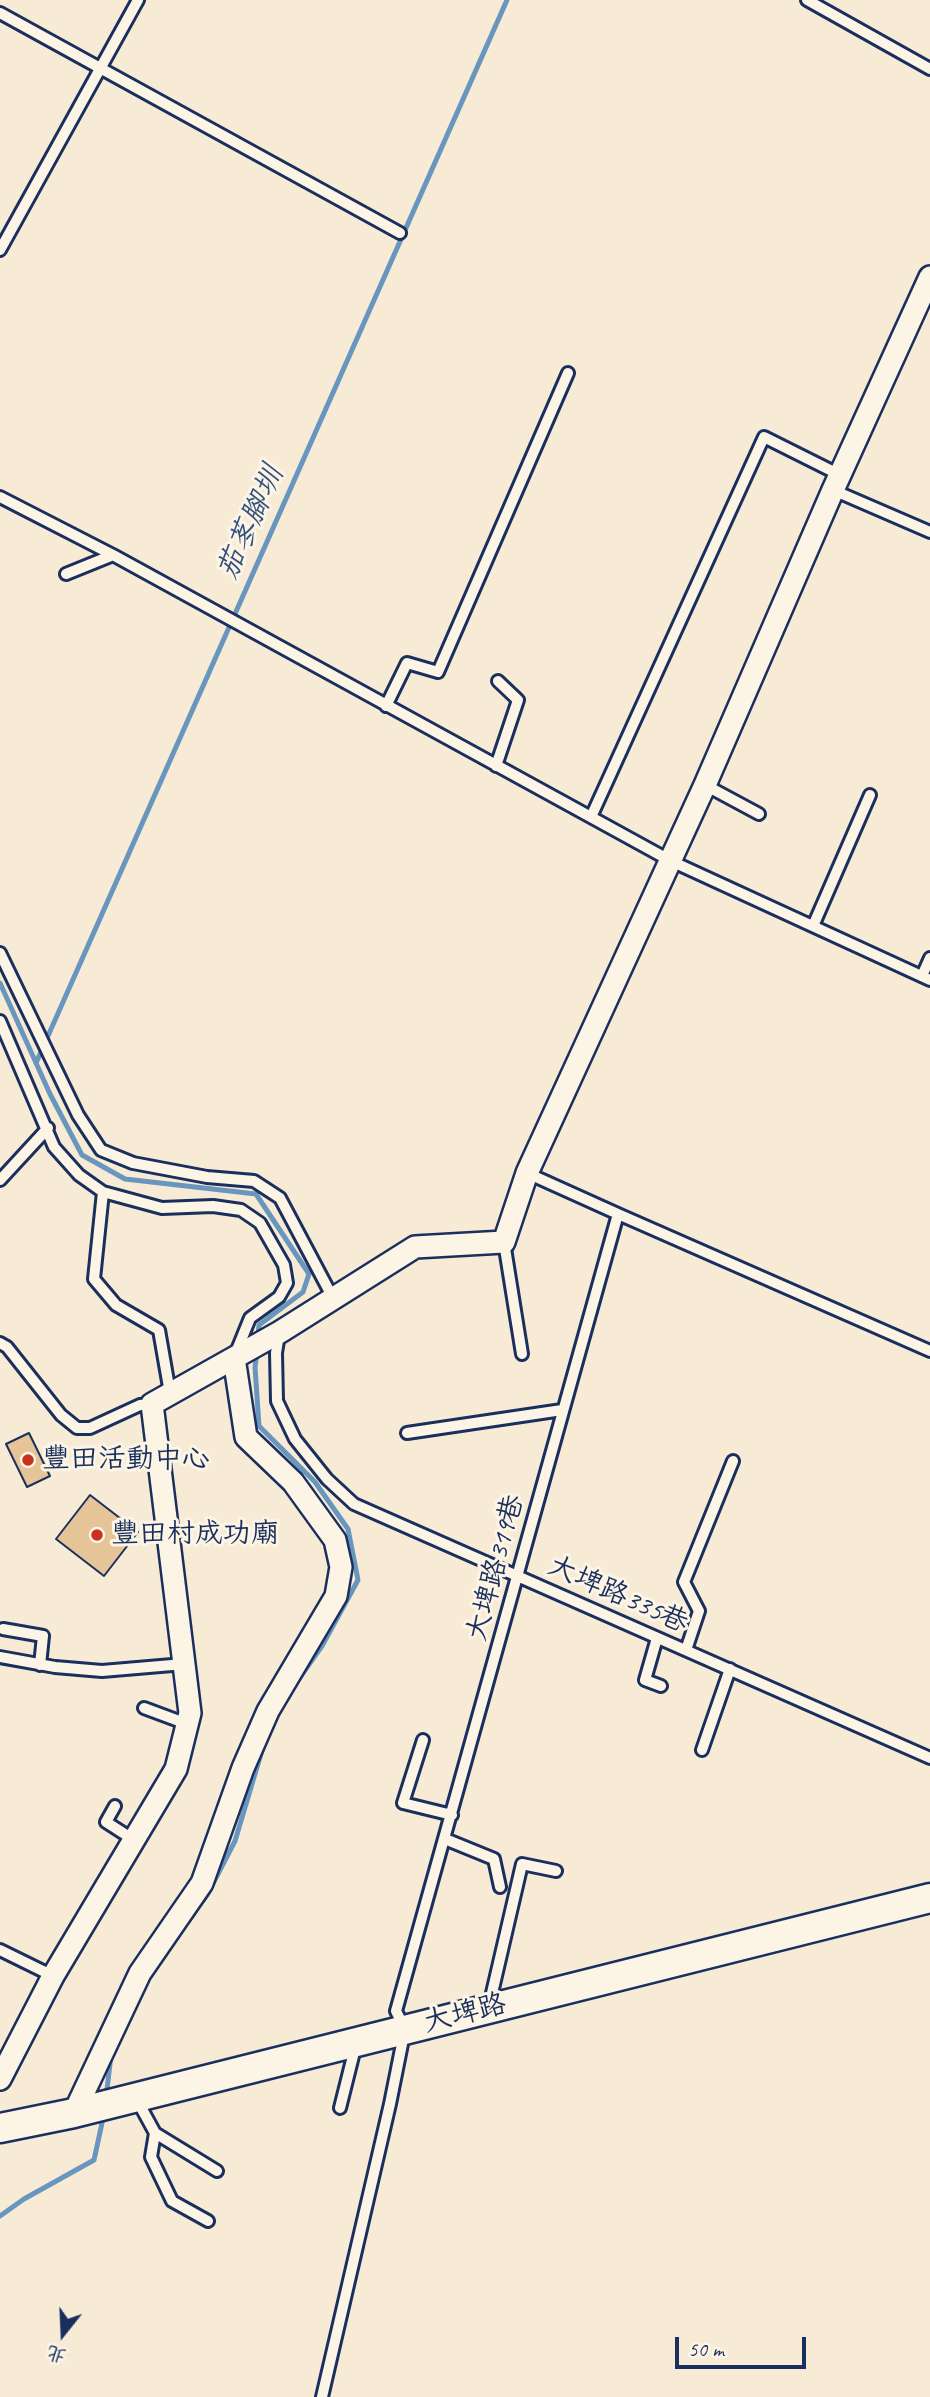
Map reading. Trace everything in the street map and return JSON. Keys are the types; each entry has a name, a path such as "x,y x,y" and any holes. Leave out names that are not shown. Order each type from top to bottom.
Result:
{"main road":[{"name":"大埤路","path":"0,2128 74,2113 930,1898"}],"street":[{"path":"0,2078 53,1976 176,1769 190,1713 161,1399 280,1332 415,1247 504,1242 527,1172 671,861 836,483 930,276"},
{"path":"74,2113 140,1973 202,1883 243,1769 268,1711 336,1596 341,1567 335,1540 293,1482 246,1437 233,1358"}],"lane":[{"path":"0,250 138,0"},
{"path":"807,0 930,69"},
{"path":"0,13 400,233"},
{"path":"386,706 407,663 438,672 568,373"},
{"path":"591,817 764,437 836,483 930,532"},
{"path":"0,497 114,555 671,861 926,978 930,958"},
{"path":"66,574 114,555"},
{"path":"496,766 518,700 498,681"},
{"path":"705,785 759,814"},
{"path":"813,926 870,795"},
{"path":"0,953 78,1115 101,1150 145,1165 207,1177 254,1181 280,1198 333,1298"},
{"path":"0,1021 54,1147 79,1175 103,1192 162,1208 213,1206 241,1210 260,1223 284,1265 287,1283 279,1297 250,1318 233,1358"},
{"path":"0,1180 48,1128"},
{"path":"527,1172 930,1351"},
{"path":"0,1343 7,1347 61,1415 77,1428 90,1428 140,1405 161,1399 159,1330 116,1305 94,1279 103,1192"},
{"name":"大埤路319巷","path":"321,2397 405,2029 397,2011 618,1214"},
{"path":"504,1242 522,1354"},
{"name":"大埤路335巷","path":"280,1332 276,1353 277,1401 295,1439 327,1479 354,1504 930,1758"},
{"path":"407,1433 562,1410"},
{"path":"686,1650 699,1611 684,1582 733,1461"},
{"path":"3,1629 43,1636 40,1665"},
{"path":"657,1638 645,1679 661,1686"},
{"path":"0,1657 40,1665 102,1671 184,1664"},
{"path":"702,1750 730,1670"},
{"path":"144,1708 187,1724"},
{"path":"424,1740 403,1802 452,1815"},
{"path":"115,1806 106,1822 134,1840"},
{"path":"445,1839 494,1859 500,1887"},
{"path":"488,2008 522,1864 556,1871"},
{"path":"0,1950 53,1976"},
{"path":"340,2108 356,2042"},
{"path":"136,2097 155,2133 217,2171"},
{"path":"155,2133 151,2157 172,2201 208,2221"}],"building":[{"name":"豐田活動中心","path":"29,1433 50,1476 27,1487 6,1444"},
{"name":"豐田村成功廟","path":"90,1495 138,1532 104,1576 56,1539"}],"waterway":[{"name":"茄苳腳圳","path":"36,1063 507,0"},
{"path":"0,983 50,1094 82,1155 125,1179 256,1194 309,1274 303,1292 259,1325 258,1336"},
{"path":"257,1353 255,1367 259,1426 315,1482 348,1529 358,1580 322,1646 296,1683"},
{"path":"189,1920 207,1895 235,1841 263,1747"},
{"path":"106,2098 111,2055"},
{"path":"0,2216 24,2199 94,2160 104,2114"}],"place":[{"name":"豐田活動中心","path":"28,1460"},
{"name":"豐田村成功廟","path":"97,1535"}]}
